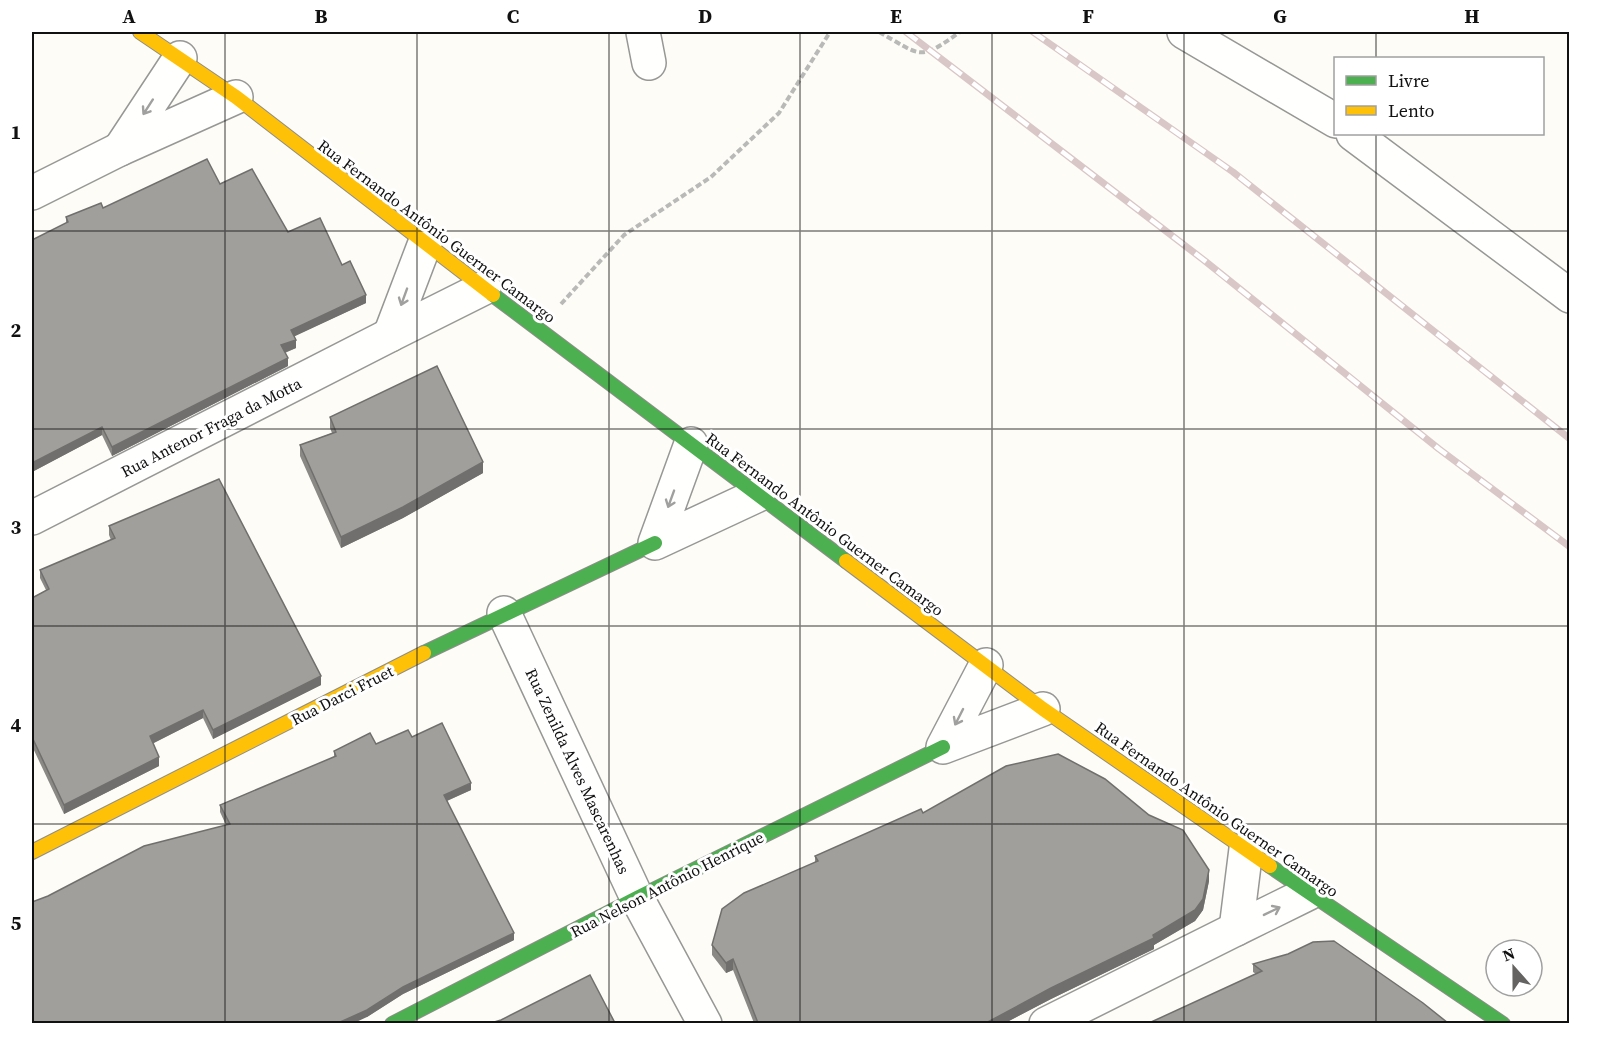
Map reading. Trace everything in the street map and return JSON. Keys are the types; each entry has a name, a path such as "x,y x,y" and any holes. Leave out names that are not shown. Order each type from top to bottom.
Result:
{"street":[{"name":"Rua Fernando Antônio Guerner Camargo","path":"140,32 236,98 539,330 1043,709 1309,893 1503,1023"},
{"path":"644,32 649,63"},
{"path":"1184,32 1334,120"},
{"path":"120,149 180,58"},
{"path":"32,193 120,149 236,98"},
{"path":"1354,135 1569,296"},
{"path":"390,335 425,243"},
{"name":"Rua Antenor Fraga da Motta","path":"32,518 484,288"},
{"path":"655,543 691,444"},
{"name":"Rua Darci Fruet","path":"32,852 504,614 758,495"},
{"name":"Rua Zenilda Alves Mascarenhas","path":"504,614 637,898 705,1023"},
{"path":"944,747 986,665"},
{"name":"Rua Nelson Antônio Henrique","path":"392,1023 637,898 944,747 1043,709"},
{"path":"1236,929 1246,849"},
{"path":"1046,1023 1309,893"}],"path":[{"path":"539,330 624,235 711,177 779,113 830,32"},
{"path":"879,32 917,53 932,52 960,32"}],"building":[{"path":"207,159 220,184 252,169 288,232 320,218 342,265 350,261 366,295 291,330 296,340 281,345 288,358 112,447 102,427 32,463 32,240 68,222 66,217 101,203 103,208"},
{"path":"437,366 483,462 403,507 341,537 300,445 336,432 330,417"},
{"path":"219,479 321,676 213,730 203,710 150,736 159,757 64,805 32,737 32,598 49,589 40,570 115,538 109,526"},
{"path":"442,723 471,783 444,795 514,933 403,987 367,1010 338,1023 32,1023 32,902 144,846 230,824 220,805 336,756 334,751 370,733 376,744 408,730 412,737"},
{"path":"1058,754 1105,779 1149,815 1183,830 1209,870 1203,899 1195,910 1153,935 1154,938 1051,988 986,1023 758,1023 733,959 726,963 712,945 722,909 744,893 818,861 815,856 921,809 923,813 1006,766"},
{"path":"1334,941 1448,1023 1149,1023 1262,971 1253,964 1288,954 1313,942"},
{"path":"590,975 615,1023 491,1023 501,1020"}],"railway":[{"path":"906,32 1205,261 1439,449 1570,547"},
{"path":"1033,32 1233,172 1570,439"}],"traffic: fast":[{"path":"493,295 846,561"},
{"path":"424,653 655,543"},
{"path":"392,1024 637,898 943,747"},
{"path":"1270,866 1503,1024"}],"traffic: slow":[{"path":"140,32 236,97 493,295"},
{"path":"846,561 1043,709 1270,866"},
{"path":"32,852 424,653"}]}
